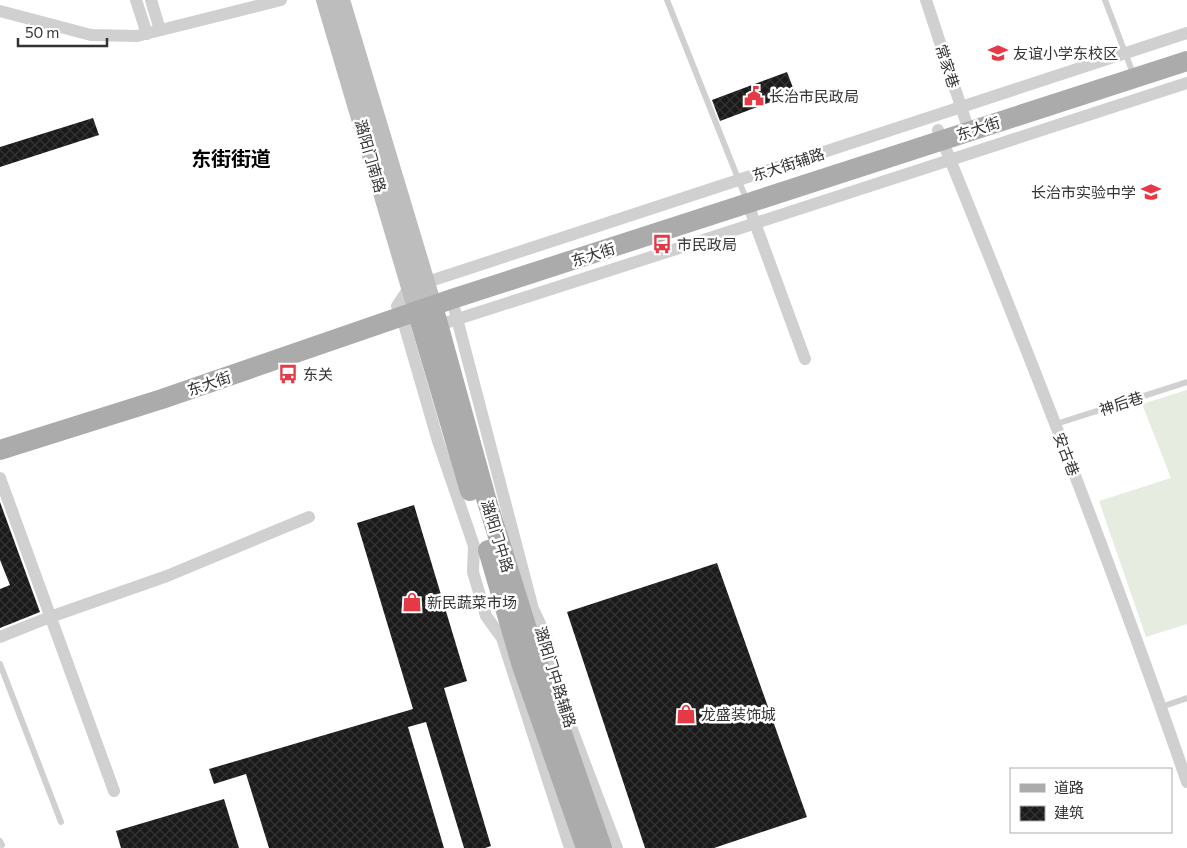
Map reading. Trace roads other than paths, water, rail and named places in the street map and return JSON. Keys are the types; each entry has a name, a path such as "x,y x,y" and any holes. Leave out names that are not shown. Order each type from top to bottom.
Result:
{"main road":[{"name":"潞阳门南路","path":"325,0 425,306"},
{"name":"潞阳门南路","path":"341,0 425,306"},
{"name":"东大街","path":"0,450 162,399 744,192 940,135 966,120 1187,49"},
{"name":"东大街","path":"1130,66 1187,61"},
{"name":"东大街","path":"0,439 425,306"},
{"name":"潞阳门中路","path":"425,306 522,666 586,848"},
{"name":"潞阳门中路","path":"425,306 534,652 602,848"}],"street":[{"path":"136,0 147,34"},
{"path":"151,0 160,30"},
{"path":"0,11 92,35 137,36 281,0"},
{"name":"常家巷","path":"926,0 966,120"},
{"path":"1130,66 1187,34"},
{"path":"570,848 502,638 486,616 473,572 474,546 438,441 425,306 755,224 1187,82"},
{"name":"东大街辅路","path":"425,306 744,192 966,120"},
{"name":"安古巷","path":"940,135 1056,424 1129,615 1187,782"},
{"path":"744,192 805,359"},
{"name":"潞阳门中路辅路","path":"425,306 533,608 543,628 554,662 555,685 617,848"},
{"path":"0,478 114,792"},
{"path":"0,637 50,616 168,576 309,517"}],"lane":[{"path":"666,0 744,192"},
{"path":"1105,0 1130,66"},
{"name":"神后巷","path":"1056,424 1187,382"},
{"path":"0,664 61,822"},
{"path":"1161,707 1187,698"}],"place":[{"name":"友谊小学东校区","path":"998,53"},
{"name":"长治市民政局","path":"754,96"},
{"name":"长治市实验中学","path":"1151,192"},
{"name":"市民政局","path":"662,244"},
{"name":"东关","path":"288,374"},
{"name":"新民蔬菜市场","path":"412,602"},
{"name":"龙盛装饰城","path":"686,714"}],"district":[{"name":"东街街道","path":"231,158"}]}
